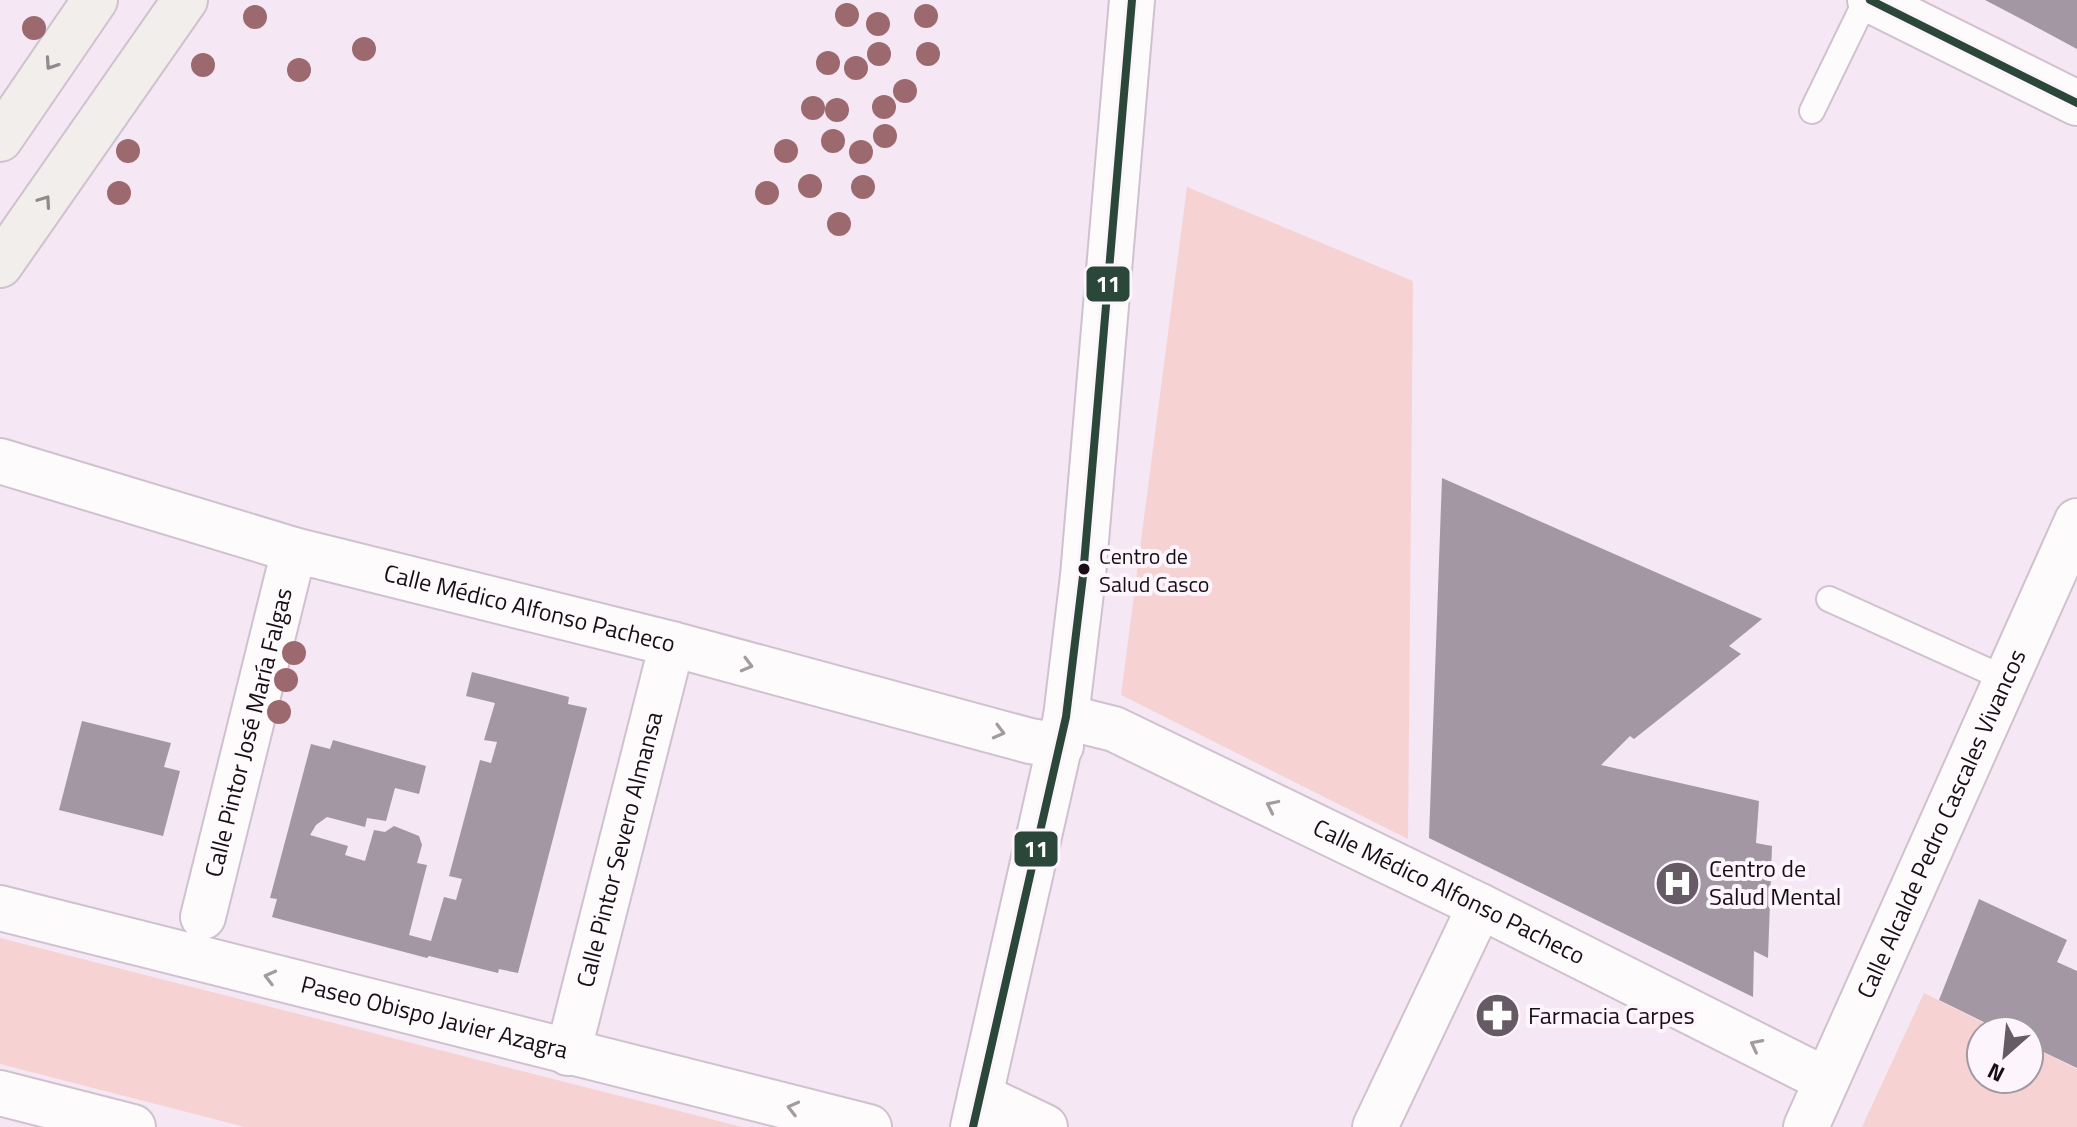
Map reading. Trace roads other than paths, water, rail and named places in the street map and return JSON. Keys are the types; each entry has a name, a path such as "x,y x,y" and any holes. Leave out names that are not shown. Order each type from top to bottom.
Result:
{"main road":[{"path":"0,139 95,0"},
{"path":"0,265 185,0"}],"street":[{"path":"1045,1127 977,1111 1064,731 1083,576 1132,0"},
{"path":"1868,0 2077,103"},
{"name":"Calle Médico Alfonso Pacheco","path":"0,461 294,550 672,644 1030,741 1064,731 1114,729 1480,906 1826,1080"},
{"name":"Calle Alcalde Pedro Cascales Vivancos","path":"1806,1127 2077,521"},
{"name":"Calle Pintor José María Falgas","path":"203,917 294,550"},
{"name":"Calle Pintor Severo Almansa","path":"568,1053 672,644"},
{"path":"1375,1127 1480,906"},
{"name":"Paseo Obispo Javier Azagra","path":"0,908 869,1127"},
{"path":"0,1093 133,1127"}],"lane":[{"path":"1812,111 1868,0"},
{"path":"1829,599 2006,679"}],"place":[{"name":"Centro de Salud Casco","path":"1084,569"},
{"name":"Centro de Salud Mental","path":"1678,883"},
{"name":"Farmacia Carpes","path":"1497,1016"}]}
